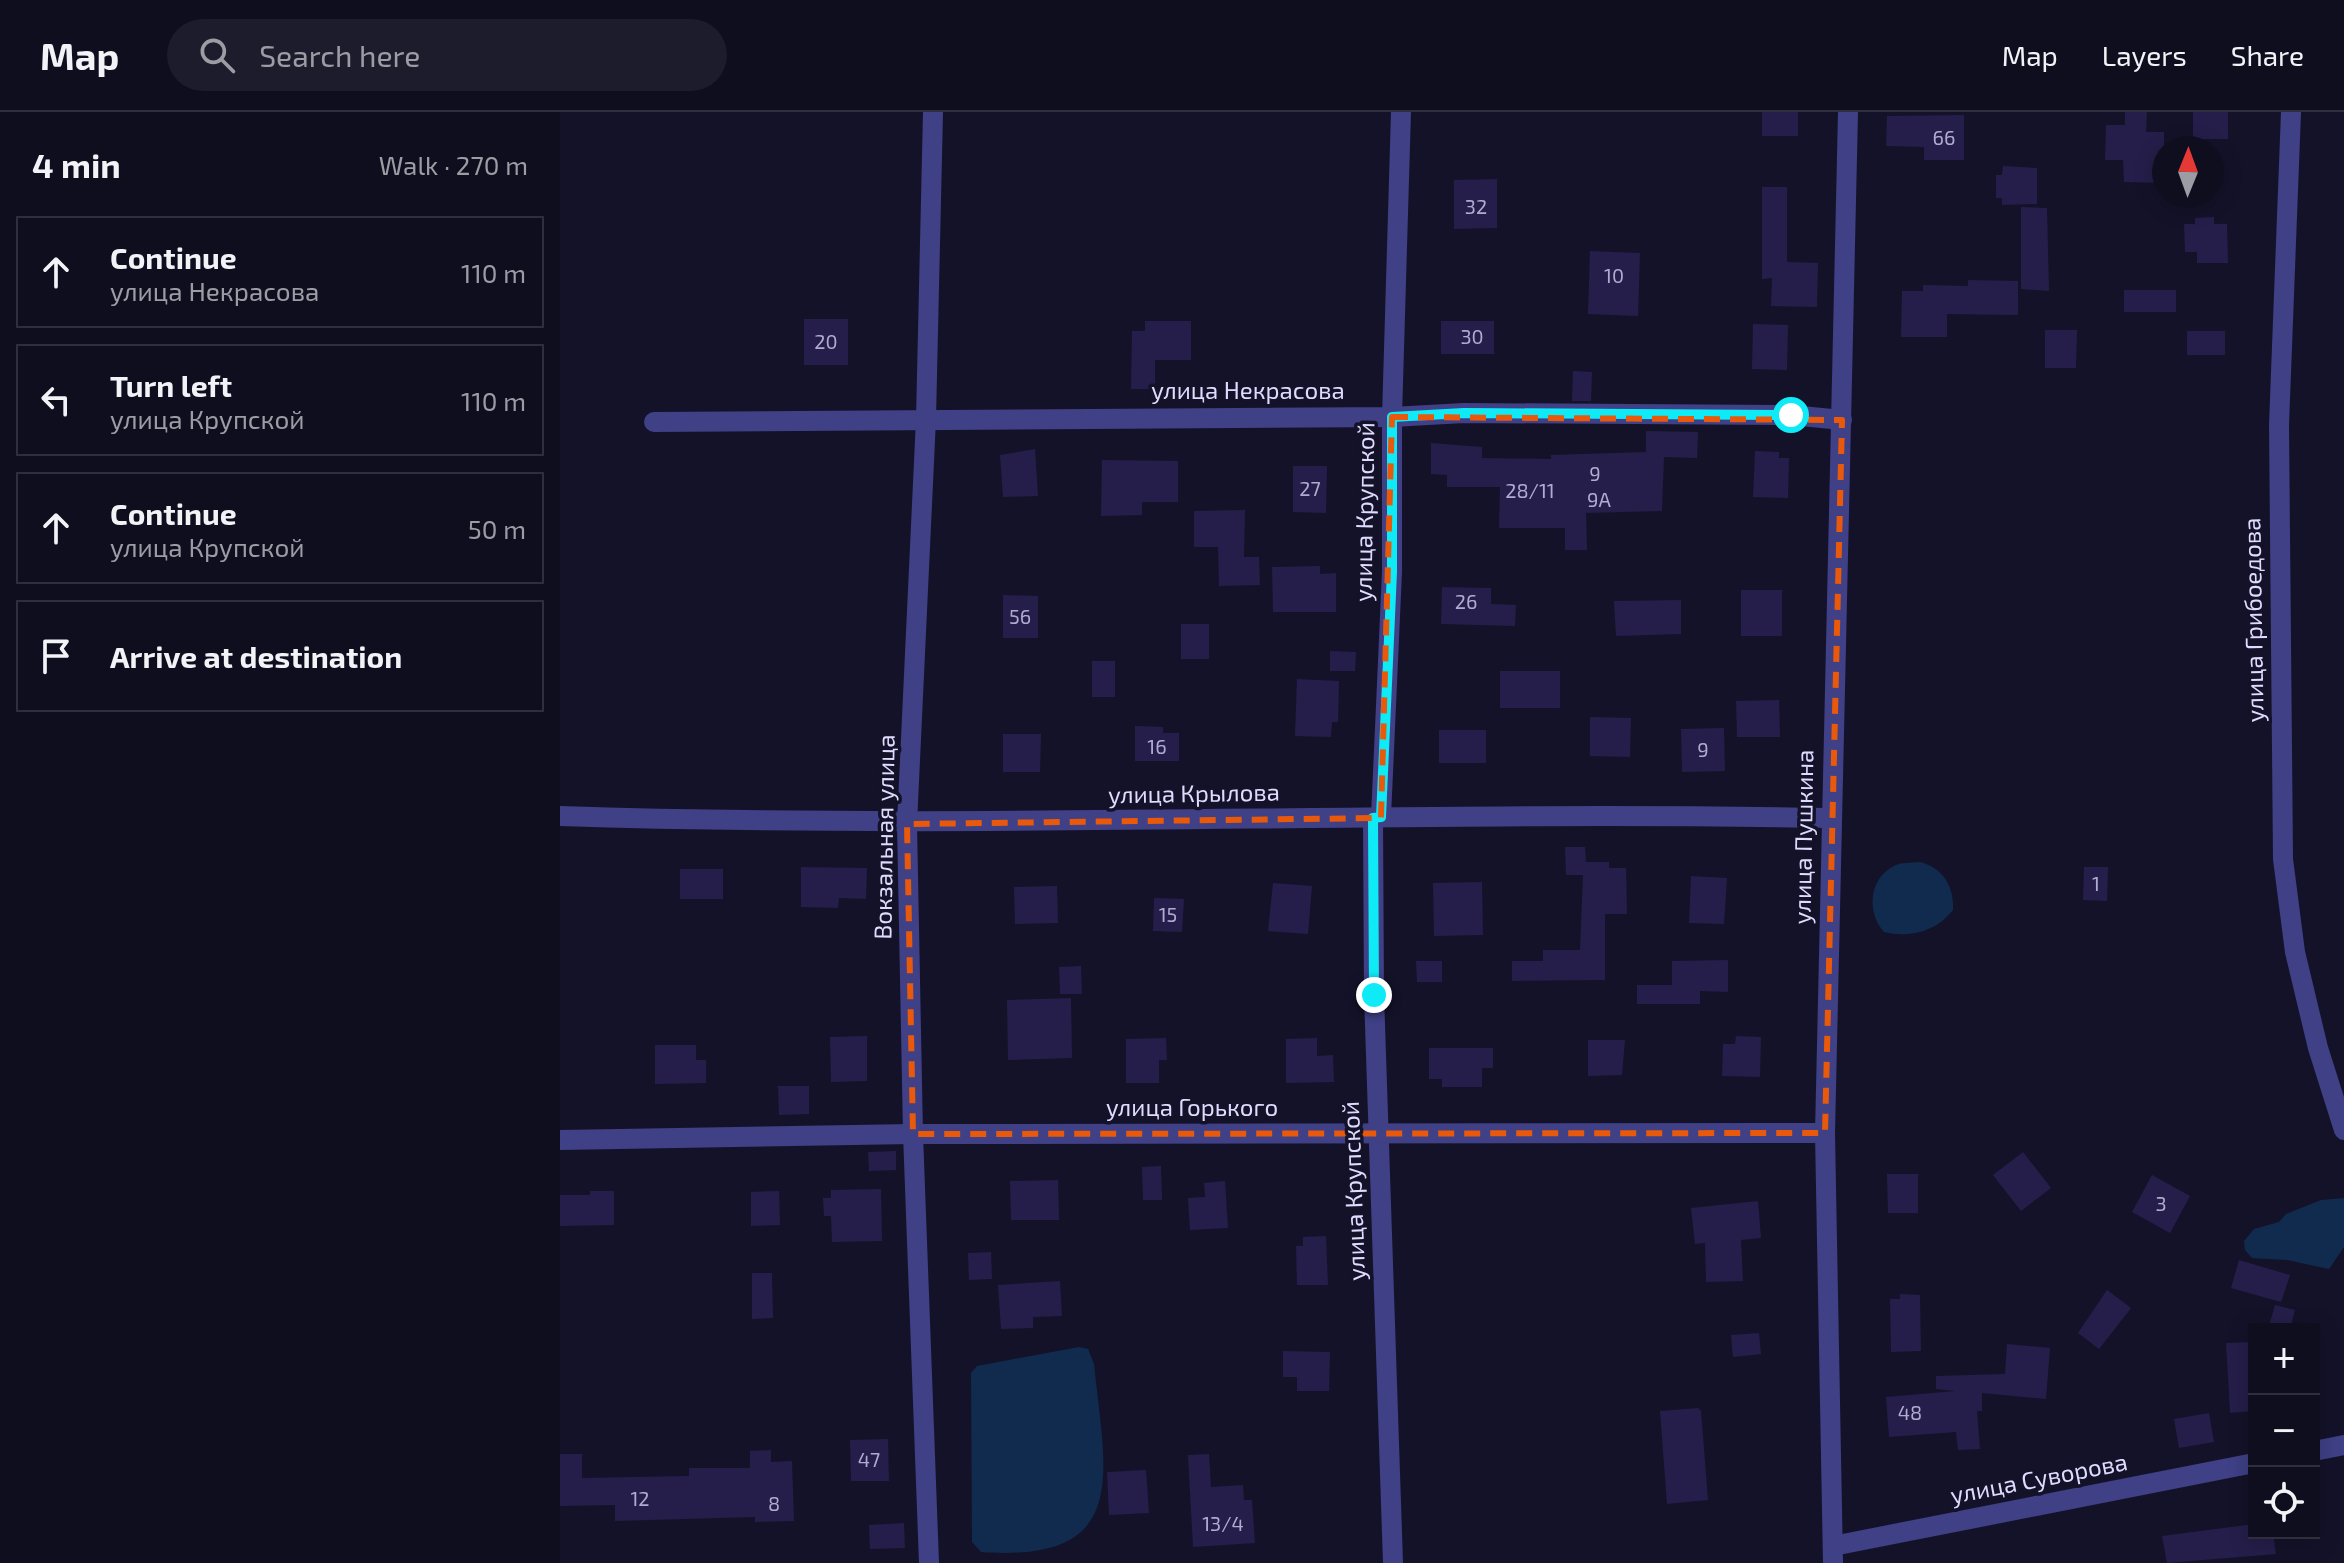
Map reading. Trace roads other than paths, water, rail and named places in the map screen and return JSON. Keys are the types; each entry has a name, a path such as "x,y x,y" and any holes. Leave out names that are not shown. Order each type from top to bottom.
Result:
{"street":[{"name":"Вокзальная улица","path":"929,1563 913,1134 907,824 926,419 933,112"},
{"name":"улица Крупской","path":"1393,1563 1378,1134 1377,818 1392,572 1392,417 1401,112"},
{"name":"улица Пушкина","path":"1833,1555 1825,1133 1848,112"},
{"name":"улица Грибоедова","path":"2291,112 2279,425 2283,859 2295,952 2342,1126"},
{"name":"улица Некрасова","path":"654,422 1392,417 1464,413 1791,415 1842,420"},
{"name":"улица Крылова","path":"560,816 907,824 1626,814 1830,818"},
{"name":"улица Горького","path":"560,1140 913,1134 1825,1133"},
{"path":"2320,1450 2344,1445"},
{"name":"улица Суворова","path":"1833,1555 2248,1464"}],"water":[{"path":"1920,862 1946,879 1952,893 1953,910 1939,924 1922,932 1884,932 1878,924 1873,906 1879,879 1897,865"},
{"path":"2344,1198 2344,1247 2329,1269 2287,1260 2252,1258 2245,1250 2244,1241 2254,1229 2279,1222 2286,1214 2321,1200"},
{"path":"1079,1347 1088,1349 1094,1364 1102,1441 1103,1474 1099,1503 1086,1526 1064,1543 1030,1552 981,1552 972,1542 971,1373 977,1366"}]}
